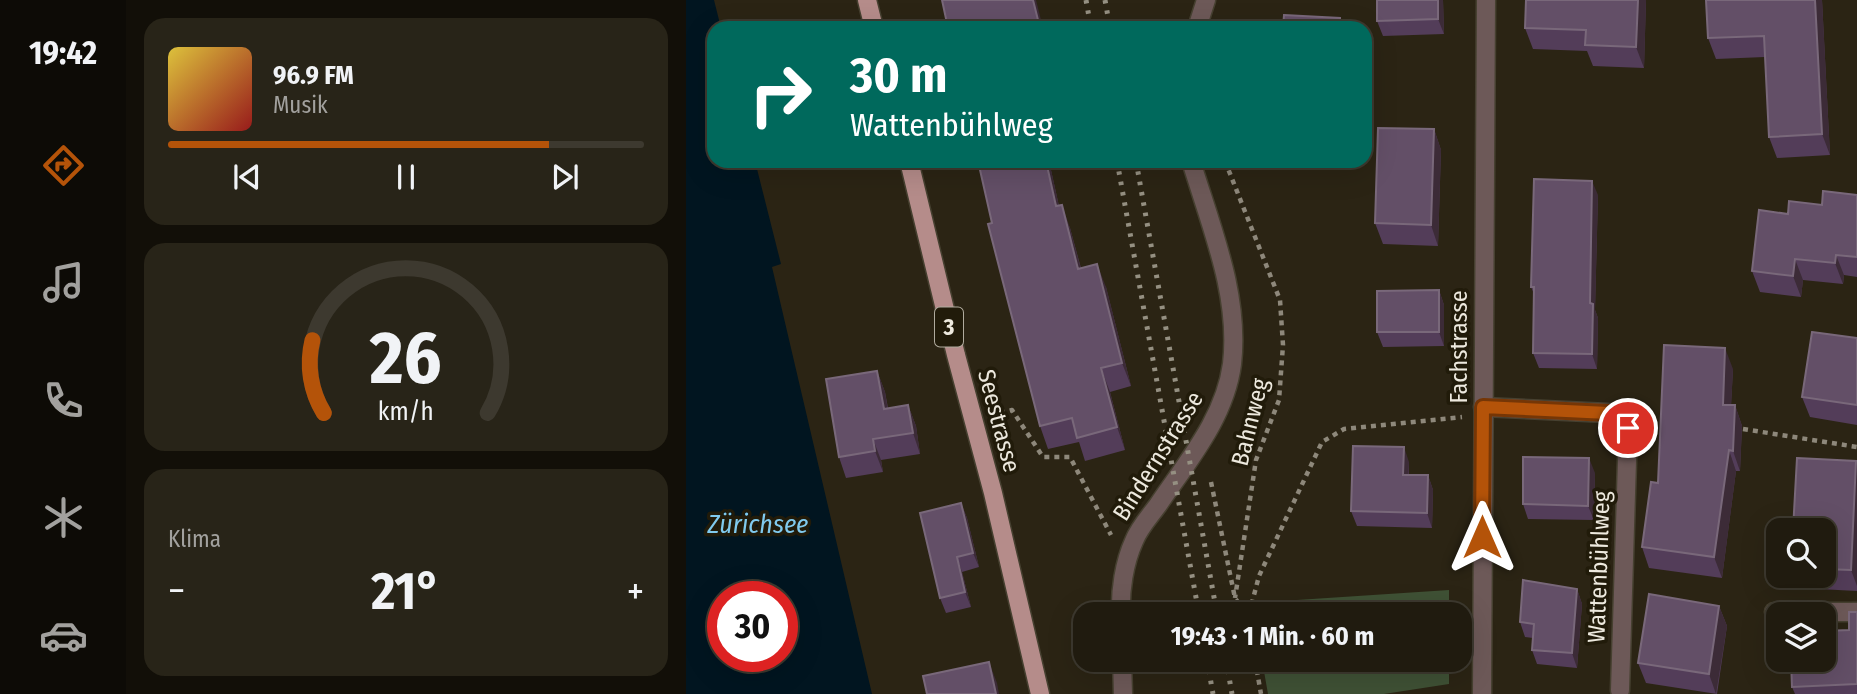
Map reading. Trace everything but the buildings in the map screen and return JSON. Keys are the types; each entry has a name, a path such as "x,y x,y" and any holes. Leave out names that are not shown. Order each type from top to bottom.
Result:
{"main road":[{"path":"867,0 872,21"},
{"name":"Seestrasse","path":"911,168 993,493 1040,694"}],"street":[{"path":"1199,21 1206,0"},
{"name":"Fachstrasse","path":"1482,694 1476,412 1486,0"},
{"name":"Bindernstrasse","path":"1122,602 1123,577 1134,540 1201,443 1222,403 1232,366 1232,298 1193,168"},
{"name":"Wattenbühlweg","path":"1476,412 1608,413 1628,428 1620,690"},
{"path":"1836,612 1857,612"},
{"path":"1122,672 1123,694"}],"path":[{"name":"Bahnweg","path":"1228,168 1280,300 1283,345 1279,400 1256,460 1235,598"},
{"path":"1000,413 1013,410 1043,457 1070,457 1112,539"},
{"path":"1251,602 1259,576 1322,442 1344,429 1476,412"},
{"path":"1743,429 1857,447"},
{"path":"1211,482 1238,602"},
{"path":"1257,672 1261,694"}],"green space":[{"path":"1449,590 1449,602 1268,602"},
{"path":"1264,672 1449,672 1449,684 1384,694 1268,694"}],"water":[{"name":"Zürichsee","path":"686,0 714,0 719,21 707,21 707,168 757,168 781,264 772,267 872,694 686,694"}],"railway":[{"path":"1086,0 1090,21"},
{"path":"1105,0 1109,21"},
{"path":"1118,168 1197,602"},
{"path":"1137,168 1215,602"},
{"path":"1209,672 1213,694"},
{"path":"1228,672 1232,694"}],"route":[{"path":"1482,537 1483,407 1608,413 1628,428"}]}
